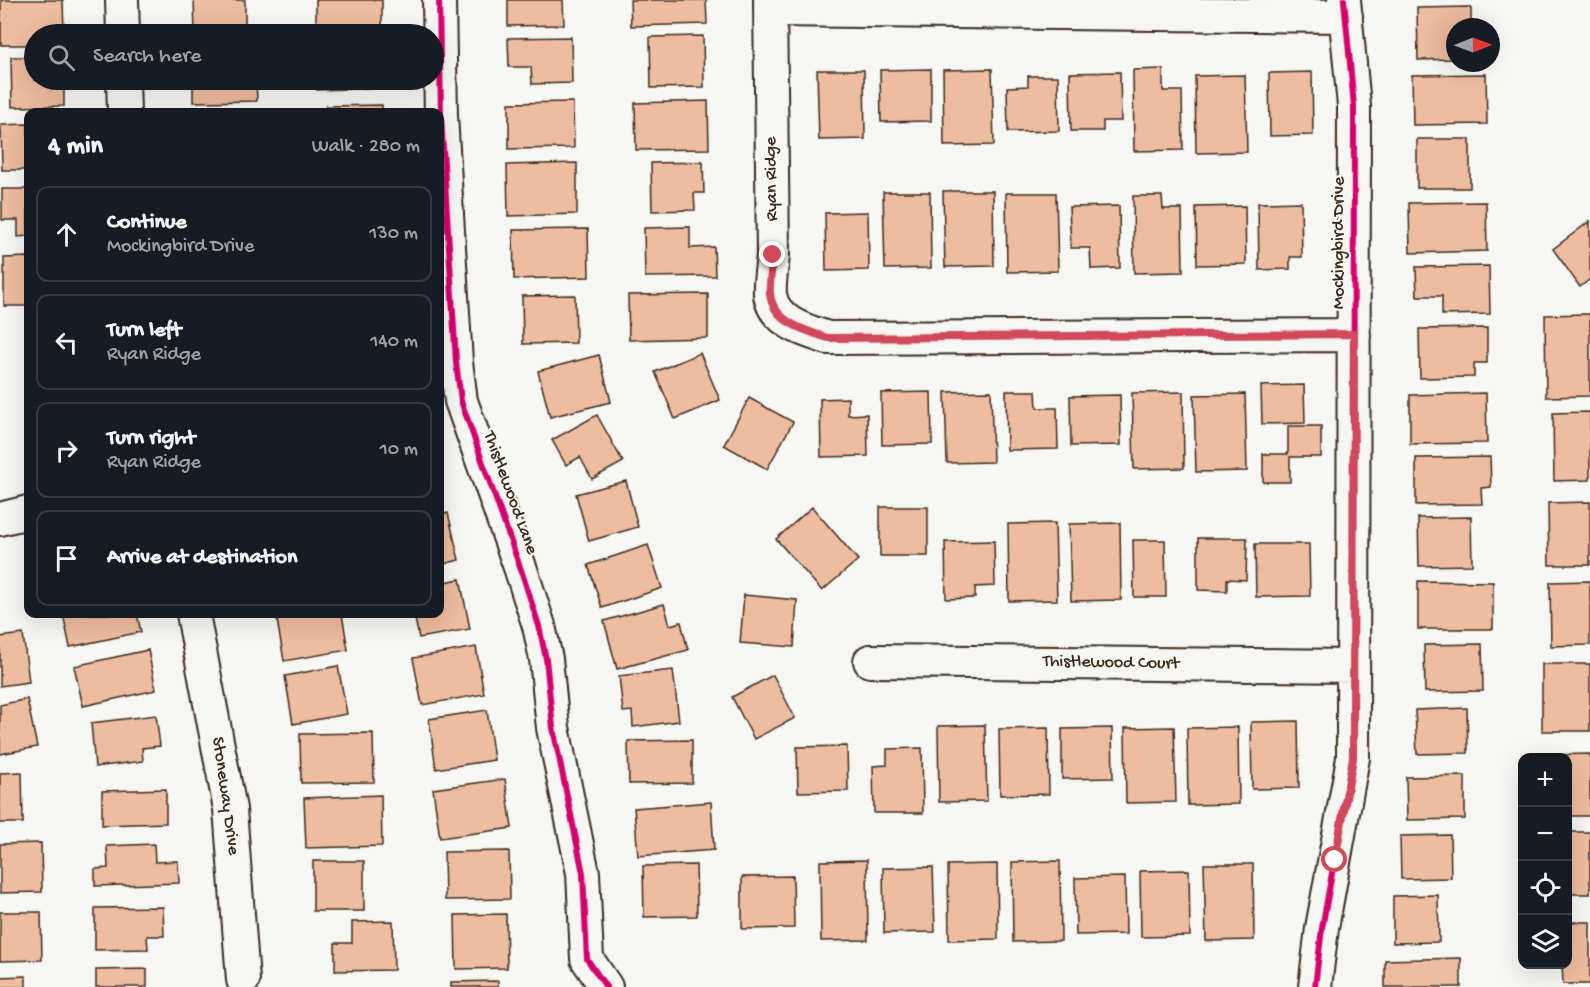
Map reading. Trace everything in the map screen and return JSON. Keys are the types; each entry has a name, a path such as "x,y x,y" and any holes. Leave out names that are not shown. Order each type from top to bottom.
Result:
{"street":[{"path":"122,0 123,24"},
{"name":"Thistlewood Lane","path":"439,0 439,24"},
{"path":"770,5 1345,8"},
{"name":"Ryan Ridge","path":"770,5 773,255 770,296 779,315 800,330 828,338 1354,334"},
{"name":"Mockingbird Drive","path":"1315,987 1322,928 1353,758 1354,106 1345,8"},
{"path":"123,90 124,108"},
{"name":"Thistlewood Lane","path":"441,90 441,108"},
{"name":"Thistlewood Lane","path":"444,165 456,362 450,404 521,570 539,626 546,659 554,728 583,873 587,959 606,987"},
{"path":"0,519 24,513"},
{"name":"Stoneway Drive","path":"194,618 230,809 243,980"},
{"name":"Thistlewood Court","path":"870,660 1353,666"}],"building":[{"path":"1,0 63,0 64,24 24,24 24,45 1,45"},
{"path":"194,0 245,0 245,24 195,24"},
{"path":"316,0 382,0 382,24 316,24"},
{"path":"508,0 563,0 564,25 508,26"},
{"path":"630,0 706,0 707,24 631,26"},
{"path":"1471,7 1471,18 1446,18 1446,59 1418,60 1417,8"},
{"path":"703,36 704,87 651,88 650,37"},
{"path":"571,37 572,83 532,84 531,67 509,67 508,38"},
{"path":"11,57 24,57 24,90 64,90 64,106 12,107"},
{"path":"931,69 931,121 881,122 880,70"},
{"path":"992,69 994,145 944,146 943,70"},
{"path":"1163,69 1163,91 1182,91 1183,150 1134,151 1133,70"},
{"path":"817,70 864,70 865,139 819,140"},
{"path":"1120,72 1121,121 1103,121 1103,131 1071,131 1070,73"},
{"path":"1312,72 1313,135 1270,136 1269,73"},
{"path":"1486,74 1487,124 1413,125 1412,75"},
{"path":"1245,75 1247,152 1196,153 1195,76"},
{"path":"1028,76 1058,76 1059,131 1008,132 1007,87 1028,86"},
{"path":"193,90 256,90 257,101 193,102"},
{"path":"708,101 709,149 636,150 635,103"},
{"path":"573,102 574,148 509,149 509,103"},
{"path":"382,105 382,108 326,108 326,106"},
{"path":"24,124 24,170 2,170 1,125"},
{"path":"1417,139 1470,139 1470,188 1417,188"},
{"path":"703,162 704,193 694,193 695,210 652,211 651,163"},
{"path":"577,163 577,214 508,216 507,165"},
{"path":"2,189 24,189 24,236 18,237 18,220 2,220"},
{"path":"943,191 993,191 994,266 945,267"},
{"path":"883,192 930,192 931,268 885,269"},
{"path":"1006,193 1056,193 1058,271 1007,272"},
{"path":"1133,196 1162,196 1163,209 1182,209 1183,272 1134,273"},
{"path":"1301,202 1302,257 1290,257 1290,269 1259,270 1258,203"},
{"path":"1486,202 1487,251 1410,253 1409,203"},
{"path":"1119,206 1120,268 1091,269 1090,248 1071,248 1069,207"},
{"path":"1245,206 1246,264 1197,265 1196,207"},
{"path":"868,212 869,270 826,271 825,213"},
{"path":"1590,221 1590,279 1580,287 1553,249"},
{"path":"690,227 690,248 714,247 715,276 645,277 644,228"},
{"path":"588,229 589,277 514,279 513,230"},
{"path":"24,257 24,306 4,306 4,258"},
{"path":"1489,266 1490,314 1442,315 1442,296 1417,296 1416,267"},
{"path":"708,294 708,338 629,340 628,295"},
{"path":"575,295 576,343 523,344 522,296"},
{"path":"1590,314 1590,396 1546,397 1545,315"},
{"path":"1487,328 1487,363 1474,363 1474,377 1420,378 1419,329"},
{"path":"700,353 720,400 675,419 655,372"},
{"path":"599,355 611,402 550,417 538,371"},
{"path":"1304,385 1305,423 1262,424 1261,386"},
{"path":"991,391 993,462 947,463 945,392"},
{"path":"1006,391 1036,391 1037,408 1057,408 1058,449 1007,450"},
{"path":"931,392 932,444 882,445 881,393"},
{"path":"1183,392 1184,468 1134,469 1132,393"},
{"path":"1486,393 1487,443 1410,444 1410,395"},
{"path":"1245,394 1247,471 1196,472 1194,395"},
{"path":"1120,395 1121,445 1071,446 1070,396"},
{"path":"749,398 793,422 767,469 724,445"},
{"path":"848,398 848,415 867,414 868,456 821,457 820,399"},
{"path":"1590,412 1590,480 1554,481 1553,413"},
{"path":"597,415 623,462 592,479 580,457 566,465 552,440"},
{"path":"1288,426 1321,426 1321,457 1290,457 1290,482 1263,482 1263,454 1288,454"},
{"path":"1490,457 1491,487 1481,488 1482,504 1416,505 1416,458"},
{"path":"626,481 638,527 589,541 576,494"},
{"path":"1590,502 1590,565 1549,565 1548,503"},
{"path":"812,507 858,560 822,591 776,539"},
{"path":"880,507 928,507 928,556 880,556"},
{"path":"448,513 459,560 444,564 444,514"},
{"path":"1471,517 1472,565 1419,566 1418,518"},
{"path":"1055,523 1057,600 1009,601 1008,524"},
{"path":"1120,523 1121,600 1071,601 1069,524"},
{"path":"1198,538 1247,538 1246,580 1227,579 1227,591 1198,590"},
{"path":"1133,540 1165,540 1166,597 1134,597"},
{"path":"994,541 995,586 975,587 975,598 946,599 945,542"},
{"path":"1255,544 1309,544 1310,596 1256,597"},
{"path":"648,545 662,588 602,608 588,565"},
{"path":"460,579 470,629 419,638 415,618 444,618 444,582"},
{"path":"1418,581 1493,582 1493,629 1418,629"},
{"path":"1590,581 1590,645 1551,646 1550,582"},
{"path":"744,595 797,600 794,647 740,643"},
{"path":"664,604 670,625 681,622 688,650 617,669 604,621"},
{"path":"64,618 138,618 141,632 70,647"},
{"path":"277,618 343,618 348,650 284,661"},
{"path":"23,634 29,682 0,686 0,637"},
{"path":"1482,644 1483,691 1425,692 1424,645"},
{"path":"476,647 484,694 422,705 413,658"},
{"path":"148,650 156,690 83,706 74,666"},
{"path":"1542,664 1590,664 1590,731 1542,731"},
{"path":"338,666 347,714 293,724 285,676"},
{"path":"673,670 679,721 633,727 632,711 623,712 619,676"},
{"path":"773,675 795,718 754,739 732,697"},
{"path":"27,699 37,747 0,754 0,705"},
{"path":"1467,708 1468,753 1417,754 1415,710"},
{"path":"487,710 494,760 436,769 429,719"},
{"path":"156,715 160,746 142,748 143,761 95,767 91,723"},
{"path":"1298,721 1299,788 1252,789 1251,722"},
{"path":"985,725 987,801 939,802 938,726"},
{"path":"1174,727 1176,802 1126,803 1125,728"},
{"path":"1238,727 1239,804 1188,805 1187,728"},
{"path":"1048,728 1049,794 1000,795 999,729"},
{"path":"1112,728 1113,778 1062,779 1062,729"},
{"path":"373,733 374,782 301,783 300,734"},
{"path":"692,740 692,783 629,784 628,741"},
{"path":"847,746 848,791 798,792 797,747"},
{"path":"922,748 923,813 874,813 873,766 887,765 887,749"},
{"path":"1572,754 1590,754 1590,816 1572,816"},
{"path":"22,772 23,823 0,823 0,773"},
{"path":"1465,776 1465,819 1407,820 1406,777"},
{"path":"505,779 512,828 440,838 433,789"},
{"path":"166,789 166,823 102,825 102,791"},
{"path":"381,795 382,846 306,848 304,798"},
{"path":"711,802 714,850 638,856 634,808"},
{"path":"1572,832 1590,832 1590,894 1572,894"},
{"path":"1450,835 1451,878 1401,879 1400,836"},
{"path":"41,843 42,892 0,893 0,844"},
{"path":"154,844 155,862 178,861 179,883 95,886 95,869 108,868 107,846"},
{"path":"509,851 510,899 445,900 444,852"},
{"path":"867,860 868,940 821,941 820,861"},
{"path":"313,861 364,861 364,911 313,911"},
{"path":"1060,861 1061,941 1013,942 1012,862"},
{"path":"997,864 998,939 949,940 948,865"},
{"path":"1204,864 1253,864 1254,940 1206,941"},
{"path":"696,865 697,916 644,917 643,866"},
{"path":"933,867 935,932 884,933 883,868"},
{"path":"1189,870 1190,936 1141,937 1140,871"},
{"path":"793,876 794,928 742,929 742,877"},
{"path":"1125,877 1126,934 1076,935 1075,878"},
{"path":"1438,895 1439,942 1393,943 1393,896"},
{"path":"163,907 164,936 147,936 148,949 95,950 95,908"},
{"path":"0,912 41,912 42,960 0,961"},
{"path":"506,914 507,968 456,969 455,915"},
{"path":"393,921 394,970 335,971 335,943 352,943 352,922"},
{"path":"1572,922 1590,922 1590,984 1563,984 1562,969 1572,969"},
{"path":"1461,958 1461,987 1385,987 1385,960"},
{"path":"147,969 147,987 96,987 96,970"},
{"path":"26,976 26,987 0,987 0,977"},
{"path":"498,981 498,987 451,987 451,982"}],"cycle path":[{"path":"439,0 439,24"},
{"path":"1315,987 1322,928 1353,758 1354,106 1344,0"},
{"path":"441,90 441,108"},
{"path":"444,165 456,362 461,401 539,626 546,659 553,728 583,873 587,959 606,987"}],"route":[{"path":"773,255 770,296 779,315 800,330 828,338 1354,334 1353,758 1335,860"}]}
